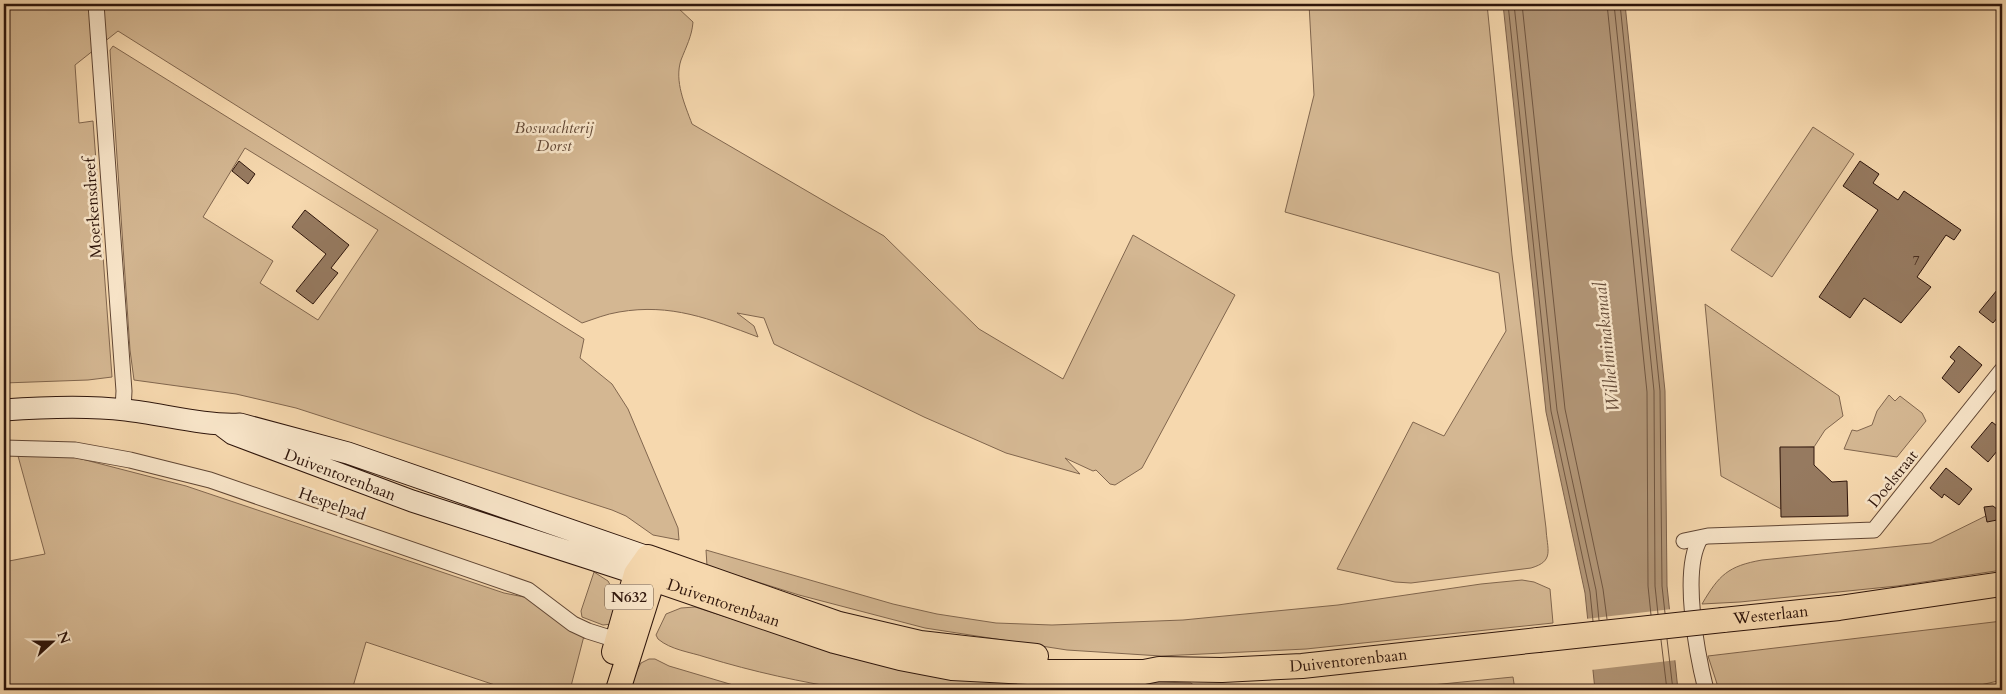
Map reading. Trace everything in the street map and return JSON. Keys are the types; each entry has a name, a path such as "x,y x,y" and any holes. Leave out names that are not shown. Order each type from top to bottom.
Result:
{"main road":[{"name":"Duiventorenbaan","path":"4,410 51,406 123,410 221,425 240,424 348,453 646,570 838,624 920,643 1014,655 1144,663 1159,669 1222,670 1302,666 1538,640"},
{"name":"N632","path":"618,690 625,642 646,570"},
{"name":"Westerlaan","path":"1538,640 1839,608 2002,584"},
{"name":"N632","path":"603,690 625,642"}],"street":[{"name":"Moerkensdreef","path":"96,4 124,391 123,410"},
{"name":"Doelstraat","path":"1684,541 1708,536 1874,530 2002,370"},
{"name":"Hespelpad","path":"4,448 74,450 130,460 210,480 528,590 573,624 588,631 625,642"},
{"path":"1700,539 1695,548 1691,595 1700,668 1706,690"}],"green space":[{"name":"Boswachterij Dorst","path":"4,4 676,4 693,22 679,68 681,93 692,124 884,236 979,329 1063,379 1133,235 1235,295 1142,468 1115,485 1110,484 1096,470 1093,471 1065,458 1080,474 1006,453 924,417 774,344 764,318 737,313 754,326 758,337 707,319 673,311 638,310 619,312 582,323 118,31 75,65 79,123 93,121 112,377 88,380 4,383"},
{"path":"1309,4 1487,4 1512,255 1548,548 1547,558 1539,565 1531,568 1411,583 1395,582 1337,569 1413,422 1444,436 1506,331 1499,273 1285,212 1314,95"},
{"path":"113,46 584,339 580,358 612,384 628,409 678,528 679,540 653,535 626,516 612,510 296,408 236,394 134,380 130,350 110,50","holes":["245,148 378,230 318,320 260,283 273,261 203,217"]},
{"path":"1813,127 1854,154 1772,277 1731,250"},
{"path":"1705,304 1839,396 1843,416 1825,430 1814,447 1780,448 1781,509 1721,476"},
{"path":"1889,395 1895,401 1900,396 1922,413 1926,421 1897,457 1844,449 1852,430 1857,431 1872,425 1877,411"},
{"path":"18,456 70,456 186,486 504,593 534,599 585,632 570,690 510,690 366,642 352,690 4,690 4,562 45,554"},
{"path":"2002,508 2002,570 1897,586 1740,602 1702,604 1719,579 1733,569 1750,562 1931,543"},
{"path":"706,550 893,604 937,614 996,623 1052,625 1183,620 1338,605 1481,584 1522,580 1534,582 1550,589 1553,623 1306,649 1161,656 1067,650 925,628 799,595 707,566"},
{"path":"594,572 608,581 620,603 612,624 603,625 582,617 581,611"},
{"path":"695,607 773,632 1126,681 1191,683 1195,686 1123,690 851,690 741,667 675,648 658,639 656,635 666,614 681,608"},
{"path":"2002,621 2002,680 1959,690 1719,690 1708,656"},
{"path":"649,659 655,659 669,666 750,690 627,690 641,663"},
{"path":"1513,677 1515,690 1381,690"}],"water":[{"name":"Wilhelminakanaal","path":"1503,4 1625,4 1665,391 1667,586 1678,690 1595,690 1585,593 1546,412"}],"pier":[{"path":"1672,609 1677,660 1591,670 1585,619"}],"building":[{"path":"239,161 255,174 248,184 232,171"},
{"path":"1860,161 1879,174 1873,183 1898,200 1904,191 1961,230 1954,240 1946,235 1917,277 1931,287 1901,323 1864,298 1850,318 1819,297 1878,210 1843,186"},
{"path":"305,210 349,245 331,268 338,273 313,304 296,291 326,254 292,227"},
{"path":"2002,284 2002,312 1993,323 1979,312"},
{"path":"1959,346 1982,365 1959,393 1942,378 1955,361 1950,357"},
{"path":"1992,422 2002,430 2002,445 1988,462 1971,447"},
{"path":"1780,447 1814,447 1814,465 1832,482 1847,481 1848,516 1781,517"},
{"path":"1946,468 1972,489 1959,505 1944,494 1942,498 1930,488"},
{"path":"1993,506 2002,513 2002,519 1987,522 1984,507"}]}
